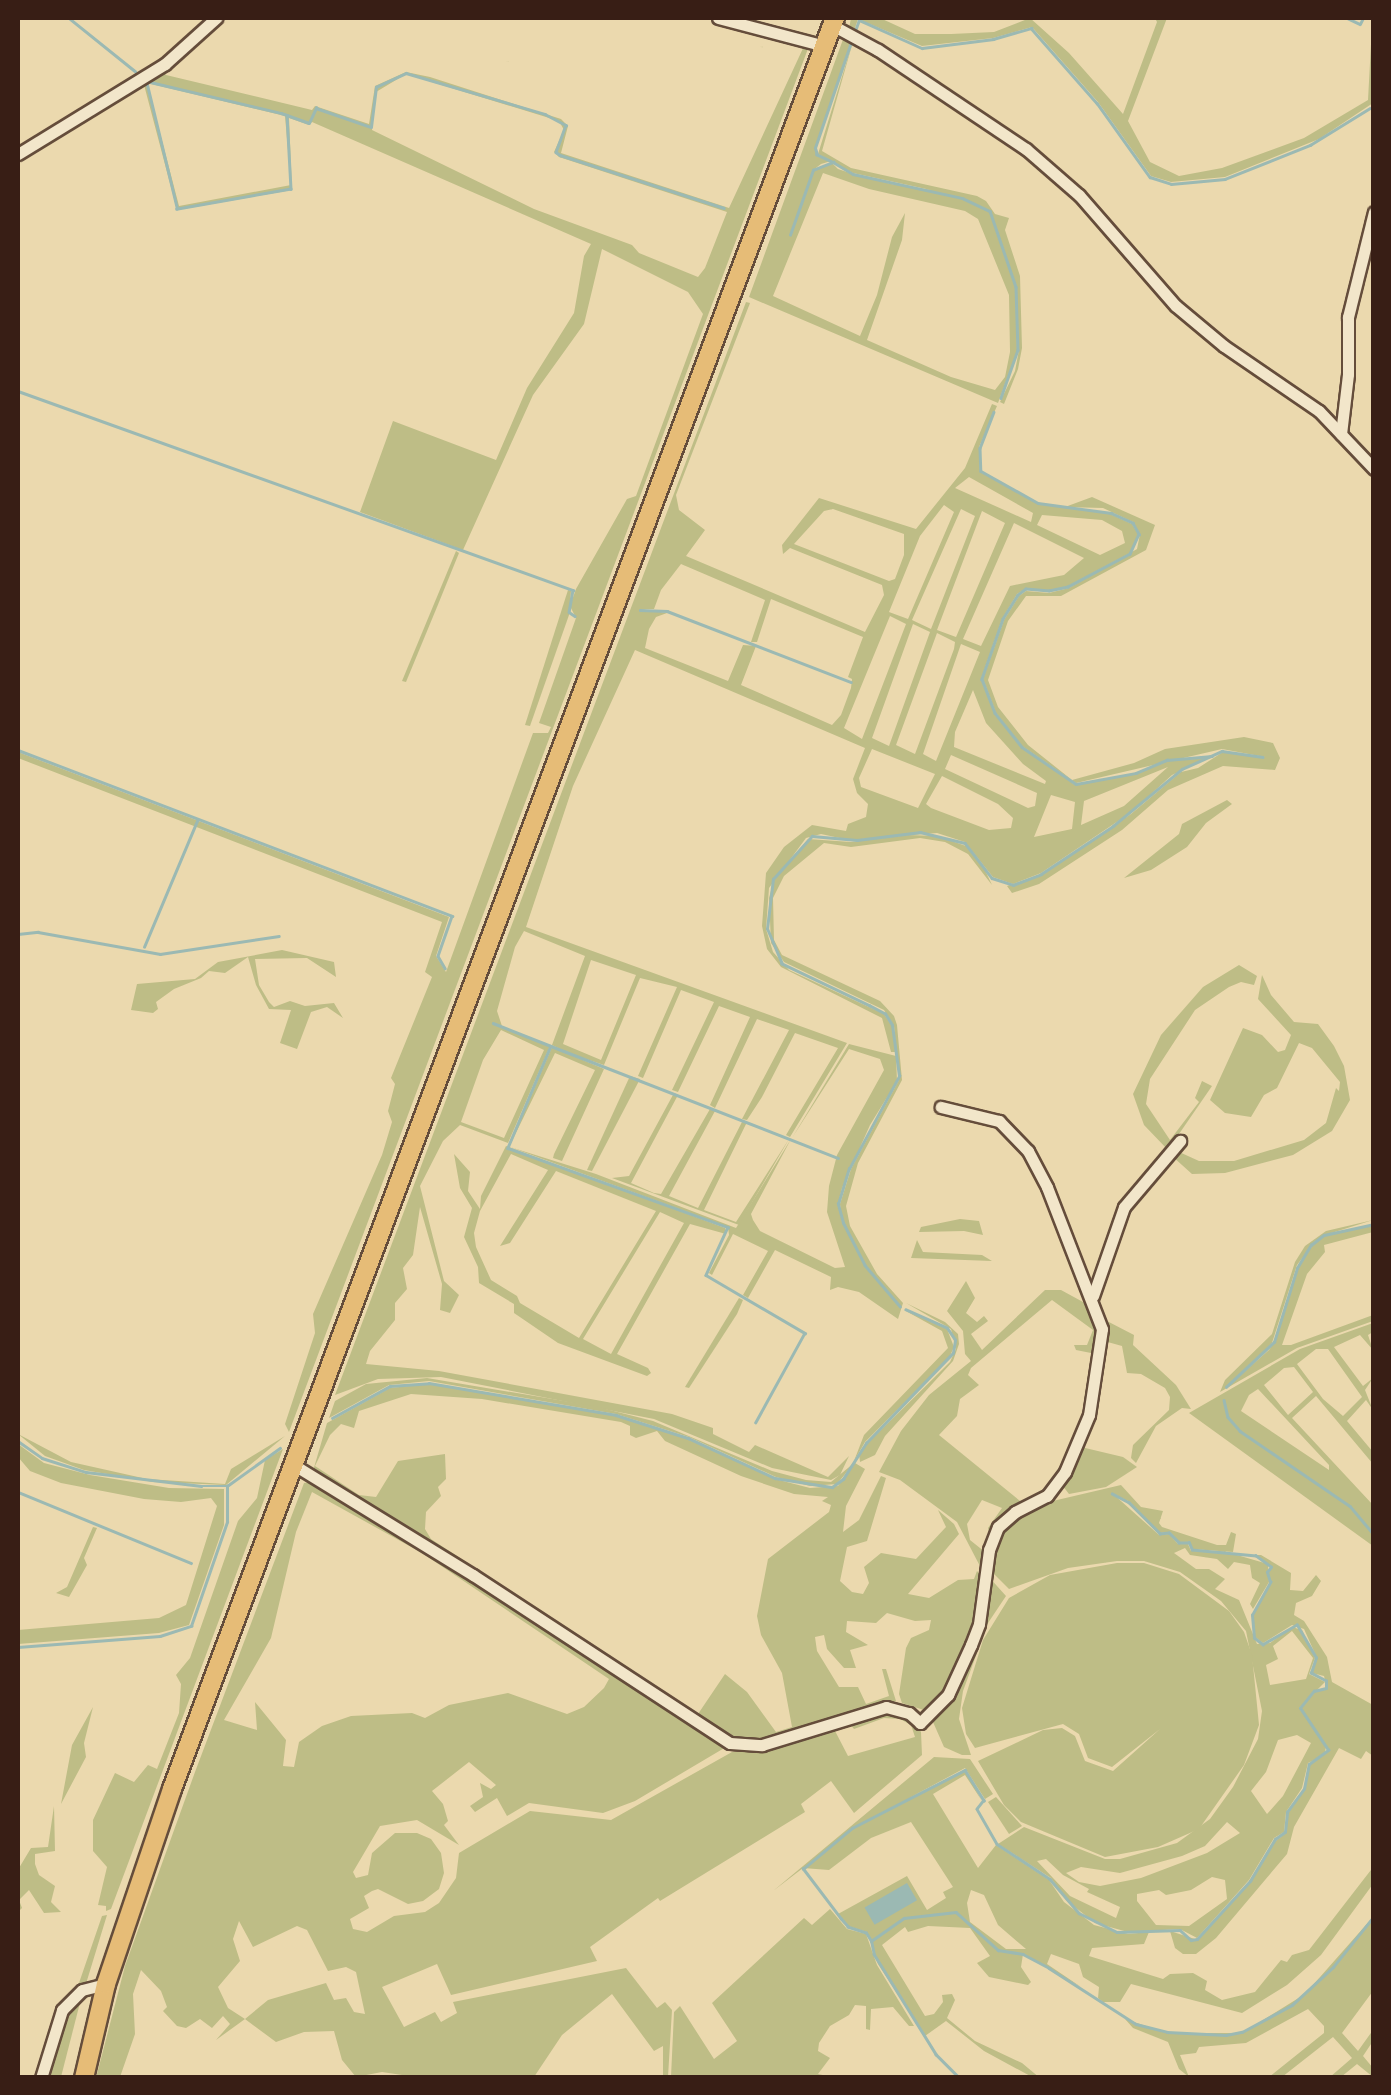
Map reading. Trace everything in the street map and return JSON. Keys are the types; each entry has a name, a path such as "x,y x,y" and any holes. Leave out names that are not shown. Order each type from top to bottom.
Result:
{"highway":[{"path":"84,2078 106,1984 172,1789 834,22"}],"street":[{"path":"18,154 165,64 215,18"},
{"path":"718,18 825,46"},
{"path":"834,22 1026,149 1079,195 1176,306 1224,346 1319,411 1374,469"},
{"path":"1341,435 1348,374 1348,317 1374,212"},
{"path":"294,1465 474,1575 730,1743 762,1745 886,1708 910,1713 920,1723 948,1695 971,1646 979,1624 989,1550 998,1527 1057,1485 1084,1430 1102,1329 1047,1187 1021,1142 989,1116 942,1107"},
{"path":"1092,1299 1124,1207 1180,1141"},
{"path":"41,2078 62,2010 82,1990 106,1984"}],"shaded area":[{"path":"851,18 880,18 915,34 951,34 994,32 1030,18 1069,53 1123,114 1157,22 1155,18 1167,18 1128,121 1150,162 1179,176 1222,168 1304,138 1368,100 1371,44 1373,103 1319,139 1225,177 1171,182 1151,176 1098,102 1032,27 993,38 922,46 858,19 854,31 849,29"},
{"path":"845,34 852,38 815,148 817,156 831,161 818,154 854,38 822,151 851,168 977,196 995,214 1009,218 1005,230 1020,276 1022,348 1018,369 1004,404 1000,402 1015,371 1019,350 1016,285 1017,351 998,403 749,297","holes":["831,161 853,173 931,190 853,174 832,163 812,171","823,173 869,189 965,211 978,219 1009,295 1010,352 1005,377 995,390 951,377 867,340 902,240 905,213 892,237 877,295 860,336 773,296"]},
{"path":"805,44 809,46 289,1432 285,1424 315,1333 313,1314 382,1155 392,1122 388,1111 395,1084 391,1078 432,977 425,972 442,922 18,758 18,752 449,917 436,956 446,972 533,733 548,733 551,727 539,723 576,618 570,606 576,589 627,499 636,496 703,314 688,292 602,249 584,324 533,395 463,550 360,512 393,421 496,460 527,388 574,313 584,256 591,244 312,122 309,125 289,118 292,190 177,210 143,81 162,71 312,110 315,106 369,124 375,86 406,72 430,77 561,119 568,126 561,153 729,208","holes":["406,74 559,121 564,130 554,152 559,157 727,212 705,268 698,277 639,253 632,245 534,209 372,130 376,92","147,83 285,116 291,185 179,206"]},
{"path":"746,302 750,303 676,495 679,510 705,530 686,556 865,632 884,595 882,585 790,548 783,554 782,545 819,498 916,529 965,468 992,404 997,406 979,447 980,472 1038,503 1110,514 1132,524 1138,534 1130,553 1068,586 1049,591 1025,589 1017,594 1002,619 981,679 995,714 1021,747 1075,785 1136,774 1167,761 1209,758 1172,775 1130,813 1041,873 1013,884 993,877 965,842 937,833 849,840 821,834 806,838 769,888 766,929 773,952 789,970 884,1014 892,1026 896,1052 891,1052 882,1018 781,967 767,949 762,926 766,873 784,847 812,825 846,831 848,824 866,817 868,804 857,793 853,779 865,748 635,650 573,786 526,927 847,1043 790,1137 786,1135 838,1048 795,1033 762,1097 747,1120 742,1119 789,1030 757,1019 715,1108 710,1105 750,1017 719,1006 678,1092 672,1090 714,1002 681,990 643,1078 638,1076 677,987 640,978 604,1065 568,1053 552,1045 585,956 524,931 515,947 497,1011 502,1026 492,1023 550,1046 508,1143 460,1125 443,1141 420,1186 444,1281 459,1295 450,1313 440,1310 442,1284 420,1207 413,1255 403,1268 407,1289 395,1303 395,1320 370,1351 366,1364 439,1371 672,1414 713,1428 713,1434 749,1452 755,1445 828,1477 849,1456 840,1475 831,1480 772,1468 654,1419 441,1377 378,1379 335,1395","holes":["969,477 1033,513 1031,522 955,488","944,505 954,512 908,619 889,612 920,536","833,509 904,534 904,555 895,579 889,581 794,544 824,511","961,509 975,516 931,629 912,620","982,511 1005,523 956,637 937,630","1042,515 1102,520 1122,531 1125,543 1100,555 1037,525","1014,523 1084,558 1064,575 1010,586 981,646 963,639","681,564 765,600 751,642 757,642 771,599 863,637 848,677 852,679 851,688 841,715 832,725 741,685 756,646 743,645 728,681 645,648 656,617 667,613 640,609 654,609 661,590","890,616 906,624 862,739 844,728","913,624 930,632 889,746 872,738","937,633 955,642 915,754 896,745","961,644 980,652 936,761 923,754","973,690 986,723 1045,784 954,747 955,732","872,749 935,774 918,808 861,787 859,778","951,755 1037,793 1035,806 1028,808 945,769","1168,767 1124,806 1081,825 1084,801","942,776 998,804 1013,818 1011,828 989,830 926,804","1051,795 1075,802 1072,829 1034,837","591,960 636,975 601,1060 563,1044","501,1030 544,1050 504,1138 461,1122 483,1060"]},
{"path":"1092,497 1155,525 1146,550 1061,596 1026,596 1008,621 988,680 998,707 1028,745 1072,780 1134,763 1165,749 1244,737 1273,743 1280,758 1275,770 1223,766 1168,790 1122,830 1039,884 1012,893 1007,886 1043,874 1131,814 1181,772 1198,768 1223,752 1265,757 1222,749 1076,783 1022,746 996,713 983,679 1004,620 1019,596 1026,591 1049,593 1069,588 1137,549 1140,534 1133,522 1103,508 1065,507"},
{"path":"456,551 459,553 406,682 402,681"},
{"path":"568,590 569,615 530,726 525,725"},
{"path":"1227,800 1232,804 1206,823 1187,847 1151,870 1124,878 1179,834 1182,824"},
{"path":"908,835 937,836 966,846 982,864 992,885 968,854 945,842 920,838 851,847 824,843 784,876 773,898 774,940 782,955 880,1001 897,1025 902,1080 858,1163 846,1206 850,1226 877,1274 903,1303 898,1319 859,1292 838,1287 830,1290 831,1277 775,1250 748,1298 743,1295 768,1251 733,1234 712,1275 709,1273 729,1235 728,1227 510,1147 596,1174 736,1228 791,1139 751,1214 753,1220 760,1231 835,1268 845,1267 827,1212 829,1186 837,1155 884,1070 880,1059 849,1049 792,1138 849,1044 896,1056 897,1081 870,1125 842,1188 838,1204 842,1222 840,1204 851,1169 899,1080 894,1026 884,1010 784,962 771,943 769,898 774,880 808,839 851,842"},
{"path":"282,950 334,962 336,977 307,958 255,959 259,985 269,1002 274,1007 290,1001 305,1006 334,1003 343,1018 327,1007 311,1012 297,1049 280,1043 291,1010 269,1009 256,985 248,957 225,973 209,971 201,978 174,989 156,1002 158,1009 153,1013 131,1010 137,984 195,979 218,962"},
{"path":"1239,965 1257,976 1254,985 1241,982 1229,987 1195,1010 1150,1079 1146,1104 1170,1140 1199,1102 1195,1098 1202,1081 1212,1086 1168,1150 1144,1125 1133,1094 1161,1035 1203,987"},
{"path":"1262,975 1271,995 1294,1022 1318,1024 1334,1046 1344,1066 1350,1100 1332,1131 1293,1155 1225,1173 1192,1174 1172,1156 1177,1151 1199,1161 1234,1161 1304,1140 1326,1123 1336,1088 1339,1091 1340,1082 1312,1048 1299,1043 1277,1088 1264,1095 1251,1117 1225,1113 1210,1100 1243,1028 1262,1035 1278,1052 1285,1050 1291,1035 1258,999"},
{"path":"552,1047 604,1069 562,1161 553,1158 554,1154 595,1070 555,1053 511,1143"},
{"path":"630,1076 640,1079 592,1171 587,1170"},
{"path":"674,1093 678,1095 631,1183 654,1193 661,1194 710,1109 715,1111 669,1196 698,1208 743,1120 747,1122 704,1210 736,1222 789,1139 739,1225 612,1178 629,1176"},
{"path":"506,1146 725,1228 726,1234 690,1224 617,1354 648,1368 651,1373 647,1376 558,1343 514,1313 514,1304 479,1283 478,1267 464,1237 472,1208 460,1188 454,1154 470,1172 468,1191 480,1209 481,1196","holes":["511,1154 548,1170 500,1246 510,1243 556,1171 656,1211 579,1338 520,1303 517,1296 491,1280 476,1247 474,1233 480,1211","660,1212 684,1223 611,1354 583,1339"]},
{"path":"960,1219 979,1221 983,1235 964,1231 919,1232 921,1227"},
{"path":"1373,1220 1325,1235 1373,1225 1373,1232 1324,1245 1325,1252 1307,1274 1282,1345 1373,1315 1373,1321 1297,1348 1220,1392 1225,1380 1272,1334 1295,1262 1305,1246 1326,1231","holes":["1316,1240 1298,1268 1274,1343 1226,1388 1272,1343 1297,1265"]},
{"path":"917,1240 923,1252 982,1255 992,1261 911,1258"},
{"path":"966,1281 975,1298 966,1313 977,1322 984,1316 988,1321 971,1334 982,1350 1045,1290 1061,1290 1094,1308 1097,1316 1096,1354 1076,1350 1074,1345 1087,1345 1093,1330 1052,1300 971,1368 968,1375 979,1385 960,1399 957,1416 939,1435 1025,1505 990,1537 988,1528 1002,1508 982,1500 967,1524 970,1540 985,1552 982,1570 957,1522 900,1480 879,1472 901,1431 929,1395 971,1361 965,1354 963,1331 947,1311"},
{"path":"739,1298 743,1300 737,1314 689,1388 685,1387"},
{"path":"906,1303 945,1322 958,1334 959,1344 953,1361 885,1436 875,1455 860,1462 859,1454 867,1444 950,1362 956,1349 951,1329"},
{"path":"904,1310 947,1329 954,1347 949,1358 865,1442 854,1461 864,1435 948,1348 942,1331"},
{"path":"1105,1320 1134,1335 1133,1345 1176,1385 1191,1409 1182,1408 1156,1426 1136,1463 1131,1458 1133,1445 1169,1410 1170,1397 1165,1388 1141,1374 1127,1373 1122,1346 1104,1341"},
{"path":"1373,1323 1373,1332 1368,1335 1373,1350 1360,1335 1334,1347 1363,1386 1373,1378 1365,1390 1373,1410 1366,1400 1347,1421 1373,1452 1373,1464 1316,1396 1292,1418 1373,1505 1373,1546 1189,1413 1300,1349","holes":["1316,1349 1328,1349 1362,1397 1343,1416 1323,1399 1297,1364","1294,1367 1313,1392 1288,1415 1264,1385 1284,1368","1258,1389 1329,1465 1329,1470 1241,1411 1249,1395"]},
{"path":"427,1378 594,1406 653,1421 772,1471 806,1480 831,1482 854,1463 837,1484 810,1486 776,1477 689,1437 616,1414 429,1381 389,1385 329,1418 335,1401 366,1384"},
{"path":"429,1384 615,1416 688,1439 775,1479 810,1488 838,1486 855,1463 865,1469 846,1506 843,1532 859,1520 881,1476 886,1478 867,1541 847,1547 840,1581 852,1592 863,1594 869,1583 864,1567 881,1553 916,1559 946,1527 938,1510 954,1524 959,1534 908,1594 929,1598 958,1580 974,1579 977,1571 982,1577 979,1611 954,1681 927,1711 902,1703 899,1694 906,1648 911,1638 929,1630 931,1620 915,1621 887,1613 876,1623 847,1621 846,1632 868,1645 850,1650 856,1668 844,1668 827,1649 824,1635 815,1637 817,1651 839,1687 858,1687 866,1704 889,1696 882,1669 886,1669 896,1701 741,1744 313,1471 327,1423 390,1388","holes":["411,1394 482,1399 621,1422 630,1426 630,1435 636,1438 657,1431 665,1441 741,1476 794,1494 828,1497 822,1501 831,1505 829,1512 768,1559 757,1616 761,1635 782,1673 792,1727 776,1732 747,1692 725,1674 698,1714 431,1539 425,1529 426,1512 441,1496 438,1487 446,1479 445,1454 398,1461 376,1497 359,1495 315,1466 330,1435 341,1424 354,1428 359,1411"]},
{"path":"18,1434 71,1462 147,1479 225,1484 231,1469 285,1436 226,1485 153,1482 84,1470 45,1456"},
{"path":"18,1444 44,1463 90,1475 169,1488 224,1489 224,1525 189,1625 159,1633 18,1644 18,1630 159,1618 186,1605 217,1506 211,1498 181,1502 144,1499 61,1483 30,1471 18,1457"},
{"path":"1081,1447 1123,1457 1137,1467 1106,1487 1069,1494 1062,1485"},
{"path":"283,1449 111,1909 106,1911 106,1906 98,1905 107,1867 93,1851 93,1820 115,1773 134,1782 148,1765 157,1769 179,1713 181,1684 176,1675 190,1658 238,1521 257,1498 265,1460"},
{"path":"313,1482 415,1542 726,1747 635,1801 603,1813 529,1803 507,1816 497,1798 475,1812 470,1806 483,1797 480,1783 491,1789 496,1785 469,1762 432,1791 443,1804 448,1821 444,1825 459,1845 417,1820 380,1826 353,1872 356,1878 368,1875 372,1853 395,1833 417,1833 431,1839 441,1853 444,1873 439,1889 423,1901 408,1904 378,1889 372,1891 364,1896 369,1908 350,1919 353,1929 367,1932 394,1916 425,1912 439,1903 456,1878 459,1853 530,1811 611,1820 732,1752 760,1751 834,1729 848,1756 915,1737 911,1725 900,1719 884,1718 854,1729 850,1724 883,1713 913,1720 921,1732 922,1755 854,1813 831,1781 801,1804 805,1812 660,1901 658,1898 590,1947 597,1961 451,1995 437,1964 382,1987 404,2027 435,2012 441,2022 457,2013 453,2002 626,1968 657,2008 665,2002 672,2010 668,2077 663,2077 663,2046 654,2051 612,1994 562,2035 534,2077 422,2078 382,2072 356,2077 342,2060 334,2031 304,2032 276,2042 245,2019 216,2040 230,2024 223,2016 212,2028 200,2019 186,2028 177,2026 163,2011 167,2007 161,1991 141,1970 133,1994 135,2034 120,2077 96,2078 125,1966 304,1483","holes":["312,1492 422,1553 609,1679 604,1688 584,1707 567,1714 508,1693 449,1705 425,1718 412,1713 351,1716 322,1726 299,1742 294,1767 283,1766 286,1740 255,1702 257,1730 224,1720 271,1638 296,1532","239,1921 253,1947 297,1926 307,1930 328,1971 346,1967 356,1972 365,2014 354,2012 346,1998 334,2000 326,1983 268,2000 245,2019 228,2008 218,1987 240,1961 233,1939"]},
{"path":"1121,1485 1141,1507 1163,1511 1159,1523 1162,1527 1217,1545 1226,1545 1231,1532 1236,1534 1233,1552 1224,1551 1268,1564 1269,1582 1253,1609 1250,1604 1260,1583 1252,1578 1250,1565 1234,1562 1228,1569 1217,1559 1190,1555 1185,1548 1174,1553 1196,1569 1209,1569 1225,1579 1215,1589 1239,1600 1257,1644 1270,1643 1292,1627 1302,1630 1315,1658 1309,1674 1325,1682 1299,1708 1326,1744 1325,1755 1308,1763 1302,1788 1286,1812 1284,1832 1274,1838 1249,1880 1197,1938 1180,1929 1128,1932 1095,1923 1066,1900 1051,1878 998,1844 1024,1827 1105,1859 1120,1859 1177,1843 1210,1819 1233,1787 1258,1739 1262,1711 1246,1631 1221,1601 1180,1572 1144,1561 1117,1561 1068,1568 1009,1589 989,1569 1006,1522 1040,1504","holes":["1112,1493 1130,1502 1160,1533 1170,1532 1179,1542 1190,1542 1192,1549 1219,1551 1191,1551 1188,1544 1178,1544 1169,1534 1159,1535","1292,1631 1313,1658 1306,1679 1270,1685 1266,1665 1278,1659 1273,1646","1297,1735 1311,1743 1283,1796 1267,1814 1251,1791 1266,1772 1278,1740","1227,1822 1240,1833 1207,1853 1141,1878 1100,1886 1079,1882 1066,1873 1081,1867 1120,1873 1205,1846","1046,1859 1063,1875 1089,1889 1087,1892 1120,1907 1116,1918 1070,1896 1037,1861","1212,1877 1225,1880 1227,1899 1189,1926 1156,1925 1137,1901 1137,1894 1159,1890 1166,1895 1191,1890"]},
{"path":"93,1527 97,1528 84,1558 87,1565 69,1597 56,1593 67,1587"},
{"path":"1256,1555 1291,1573 1290,1590 1303,1591 1316,1575 1321,1581 1312,1596 1296,1603 1294,1615 1304,1621 1327,1657 1332,1682 1373,1705 1373,1756 1366,1751 1361,1759 1339,1748 1294,1827 1287,1854 1216,1938 1196,1954 1183,1954 1175,1948 1170,1931 1198,1940 1251,1881 1272,1844 1286,1833 1288,1813 1305,1789 1310,1764 1329,1750 1301,1708 1315,1692 1327,1688 1324,1676 1312,1673 1317,1658 1304,1629 1292,1625 1263,1643 1255,1637 1253,1615 1271,1583 1268,1573 1272,1567"},
{"path":"1117,1563 1144,1563 1179,1574 1229,1611 1244,1632 1252,1655 1259,1725 1244,1765 1199,1829 1158,1847 1105,1857 1021,1822 1004,1805 978,1761 1043,1730 1062,1728 1075,1736 1085,1761 1113,1771 1160,1729 1112,1767 1088,1758 1079,1734 1063,1724 975,1748 966,1734 962,1708 983,1640 1009,1598 1050,1575"},
{"path":"988,1576 1006,1596 988,1623 963,1691 959,1719 971,1755 962,1755 944,1747 933,1722 954,1693"},
{"path":"93,1707 84,1743 86,1757 61,1804 72,1745"},
{"path":"934,1757 970,1759 993,1794 985,1799 965,1768 909,1798 965,1770 982,1801 965,1775 933,1794 978,1868 996,1845 1049,1880 1064,1902 1094,1925 1128,1934 1149,1932 1144,1944 1092,1948 1089,1956 1163,1979 1170,1974 1193,1973 1207,1981 1205,1990 1222,2000 1255,1992 1281,1960 1287,1962 1292,1955 1309,1950 1374,1866 1373,1884 1321,1955 1287,1985 1242,2013 1131,1984 1120,2002 1103,2002 1098,1998 1099,1987 1083,1977 1079,1964 1051,1954 1047,1964 1081,1987 1023,1954 1021,1967 1031,1982 1028,1985 989,1977 977,1963 990,1956 970,1928 928,1926 908,1932 905,1927 882,1945 925,2016 934,2014 943,2002 942,1995 952,1994 955,2000 947,2018 975,2041 1022,2063 1040,2078 984,2051 946,2021 925,2036 878,1964 867,1932 848,1926 838,1914 907,1876 927,1910 946,1898 943,1892 953,1887 911,1822 871,1838 829,1870 803,1868 773,1891","holes":["971,1890 984,1895 998,1925 1026,1949 1006,1949 970,1922 967,1903"]},
{"path":"996,1797 1022,1826 1009,1834 988,1802"},
{"path":"54,1806 55,1851 35,1854 35,1864 39,1875 55,1886 51,1902 61,1912 44,1913 29,1890 19,1900 22,1908 18,1912 19,1868 31,1848 48,1847"},
{"path":"830,1909 847,1929 866,1934 877,1965 914,2026 909,2026 893,2007 871,2009 870,2030 866,2029 866,2006 855,2005 849,2015 830,2026 819,2043 818,2051 830,2058 818,2074 832,2077 671,2077 674,2012 680,2006 714,2059 737,2041 712,2003 804,1918 812,1925"},
{"path":"107,1915 85,1987 69,1996 79,1983 102,1916"},
{"path":"1373,1917 1373,1991 1342,2033 1358,2051 1373,2030 1373,2041 1363,2056 1373,2068 1373,2077 1357,2064 1341,2077 1330,2077 1352,2058 1333,2037 1282,2077 1269,2077 1324,2033 1324,2026 1308,2009 1246,2043 1199,2047 1196,2053 1180,2055 1189,2077 1179,2069 1168,2042 1133,2028 1125,2019 1167,2033 1242,2033 1305,1994"},
{"path":"82,1995 61,2077 43,2078 63,2014"}],"water":[{"path":"907,1883 917,1900 875,1925 865,1908"}],"waterway":[{"path":"69,18 135,71"},
{"path":"1347,18 1360,24 1363,18"},
{"path":"855,31 859,20 922,48 993,39 1031,28 1097,103 1150,177 1171,184 1225,179 1310,145 1370,108"},
{"path":"832,162 817,155 815,148 851,42"},
{"path":"287,115 291,189 177,209 146,81 281,113 287,115 309,123 316,108 371,127 376,87 406,73 545,114 566,125 556,152 560,155 724,208"},
{"path":"790,235 813,170 833,162 853,174 962,198 990,211 1016,287 1018,350 1001,398"},
{"path":"18,391 573,590 569,612 575,616"},
{"path":"994,412 980,448 981,471 1038,503 1111,513 1133,523 1139,534 1130,554 1068,587 1049,591 1026,589 1018,595 1003,619 982,679 995,713 1022,747 1076,784 1136,773 1167,760 1212,756"},
{"path":"640,610 667,611 851,682"},
{"path":"18,750 452,916 438,956 445,968"},
{"path":"900,1307 865,1266 843,1223 838,1204 849,1169 899,1076 892,1025 885,1014 782,964 767,929 773,879 812,836 857,840 920,832 965,843 992,878 1013,885 1041,874 1113,826 1182,769 1222,751 1263,757"},
{"path":"144,947 197,821"},
{"path":"18,934 38,932 160,954 279,936"},
{"path":"493,1023 551,1046 508,1148 728,1227 706,1275 805,1333 756,1422"},
{"path":"551,1046 838,1158"},
{"path":"1226,1387 1274,1342 1297,1268 1311,1245 1324,1235 1374,1224"},
{"path":"18,1279 18,1284"},
{"path":"332,1418 390,1386 429,1383 616,1415 688,1438 775,1478 832,1487 843,1479 866,1443 953,1353 955,1340 947,1328 906,1310"},
{"path":"1224,1400 1228,1417 1240,1431 1350,1506 1374,1535"},
{"path":"18,1441 42,1458 86,1472 201,1486 227,1486 280,1448"},
{"path":"18,1647 160,1636 191,1626 227,1522 227,1486"},
{"path":"18,1492 191,1563"},
{"path":"871,1941 866,1933 848,1927 803,1869 852,1828 965,1770 984,1800 977,1809 997,1844 1050,1879 1079,1913 1117,1932 1180,1930 1191,1940 1197,1939 1250,1881 1275,1839 1285,1832 1287,1812 1304,1789 1309,1764 1328,1750 1300,1708 1314,1691 1326,1688 1326,1681 1311,1673 1316,1658 1297,1625 1263,1645 1254,1638 1252,1615 1270,1582 1267,1572 1271,1567 1256,1556 1192,1550 1189,1543 1179,1543 1169,1533 1160,1534 1129,1503 1112,1494"},
{"path":"959,2078 936,2055 874,1955 871,1941 904,1918 956,1912 998,1950 1023,1954 1136,2024 1167,2032 1226,2035 1242,2032 1292,2005 1333,1967 1374,1916"}]}
